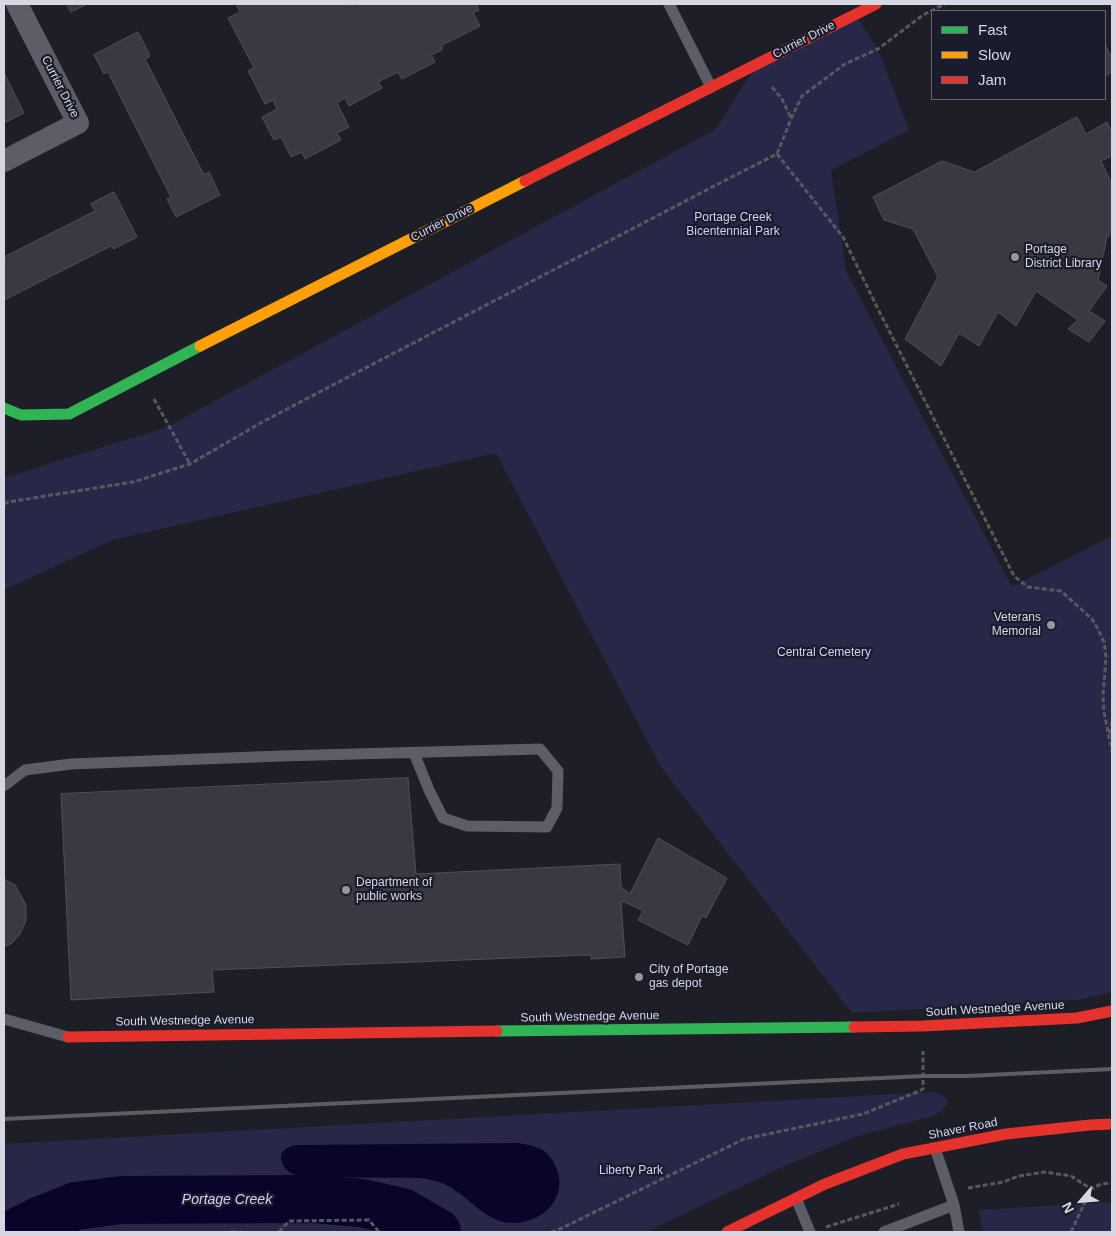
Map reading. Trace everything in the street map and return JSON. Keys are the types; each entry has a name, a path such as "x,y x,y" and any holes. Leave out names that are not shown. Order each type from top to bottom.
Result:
{"street":[{"name":"Currier Drive","path":"4,161 78,123 17,4"},
{"name":"Currier Drive","path":"4,408 21,415 69,414 327,281 876,4"},
{"name":"South Westnedge Avenue","path":"68,1037 922,1026 1077,1018 1112,1011"},
{"name":"Shaver Road","path":"796,1198 825,1184 903,1154 1006,1134 1112,1124"},
{"path":"727,1232 796,1198"}],"lane":[{"path":"669,4 711,87"},
{"path":"4,786 25,770 71,764 281,756 540,749 558,771 557,808 547,827 467,826 443,818 414,753"},
{"path":"4,1019 68,1037"},
{"path":"935,1148 954,1205 959,1232"},
{"path":"796,1198 810,1232"},
{"path":"884,1232 954,1205"}],"path":[{"path":"933,10 945,4"},
{"path":"4,504 70,491 133,482 190,464 272,417 777,154 802,96 845,64 878,50 923,15 931,11"},
{"path":"757,64 782,99 791,119"},
{"path":"777,154 843,237 1014,576 1028,587 1061,592 1092,619 1098,629 1104,642 1106,658 1103,696 1104,712 1112,752"},
{"path":"142,377 190,464"},
{"path":"1109,736 1112,720"},
{"path":"551,1232 744,1139 864,1114 923,1089 922,1026"},
{"path":"1071,1232 1091,1189"},
{"path":"280,1232 289,1221 369,1220 379,1232"},
{"path":"231,1232 241,1232"}],"green space":[{"name":"Central Cemetery","path":"855,15 878,49 909,130 831,170 846,271 1012,587 1112,536 1112,992 1077,1000 852,1013 661,767 496,453 112,540 4,590 4,478 167,427 716,129 757,64"},
{"name":"Liberty Park","path":"931,1092 943,1096 947,1103 943,1110 932,1116 855,1137 782,1167 646,1232 4,1232 4,1144"},
{"path":"1112,1202 1112,1232 983,1232 979,1210"}],"shaded area":[{"path":"519,1143 538,1148 549,1156 557,1170 559,1186 553,1203 541,1215 524,1222 515,1223 490,1217 452,1188 435,1181 421,1178 306,1177 289,1172 281,1159 284,1150 298,1145"}],"building":[{"path":"67,4 87,4 71,12"},
{"path":"242,4 350,4 351,6 355,4 476,4 479,10 473,13 480,26 442,45 442,50 431,55 435,62 402,79 398,72 378,82 382,88 349,106 345,98 337,103 349,127 337,133 341,140 305,159 302,152 291,157 281,137 274,140 262,117 277,109 273,100 265,104 248,71 254,68 228,18 240,12 237,6"},
{"path":"138,32 150,56 145,59 204,175 209,172 220,195 176,217 167,199 171,197 108,72 104,74 94,55"},
{"path":"1106,46 1112,59 1112,72 1106,75"},
{"path":"4,73 24,113 4,123"},
{"name":"Portage District Library","path":"1077,117 1086,134 1107,122 1112,133 1112,156 1101,161 1112,184 1112,234 1107,237 1098,280 1107,286 1089,311 1105,321 1089,342 1068,329 1078,320 1036,291 1016,326 998,312 979,346 959,333 941,366 905,339 938,277 913,229 884,220 873,197 942,161 974,172"},
{"path":"114,192 137,237 114,249 111,246 4,300 4,257 95,211 91,204"},
{"name":"Department of public works","path":"408,778 416,874 620,864 621,887 630,894 658,838 727,878 706,918 702,916 688,945 638,920 643,911 625,902 621,902 625,957 591,959 591,955 589,955 212,970 214,992 71,1000 61,794"},
{"path":"4,879 15,885 26,905 26,921 20,934 12,943 4,947"}],"waterway":[{"name":"Portage Creek","path":"17,1232 76,1206 121,1200 314,1199 361,1203 402,1212 437,1232"}],"railway":[{"path":"4,1119 1112,1069"}],"traffic: fast":[{"path":"4,408 21,415 69,414 200,346"},
{"path":"497,1031 854,1027"}],"traffic: slow":[{"path":"200,346 525,181"}],"traffic: jam":[{"path":"525,181 876,4"},
{"path":"854,1027 923,1026 1077,1018 1112,1011"},
{"path":"68,1037 497,1031"},
{"path":"727,1232 825,1184 903,1154 1006,1134 1112,1124"}],"place":[{"name":"Portage District Library","path":"1015,257"},
{"name":"Veterans Memorial","path":"1051,625"},
{"name":"Department of public works","path":"346,890"},
{"name":"City of Portage gas depot","path":"639,977"}],"park label":[{"name":"Portage Creek Bicentennial Park","path":"733,225"}]}
